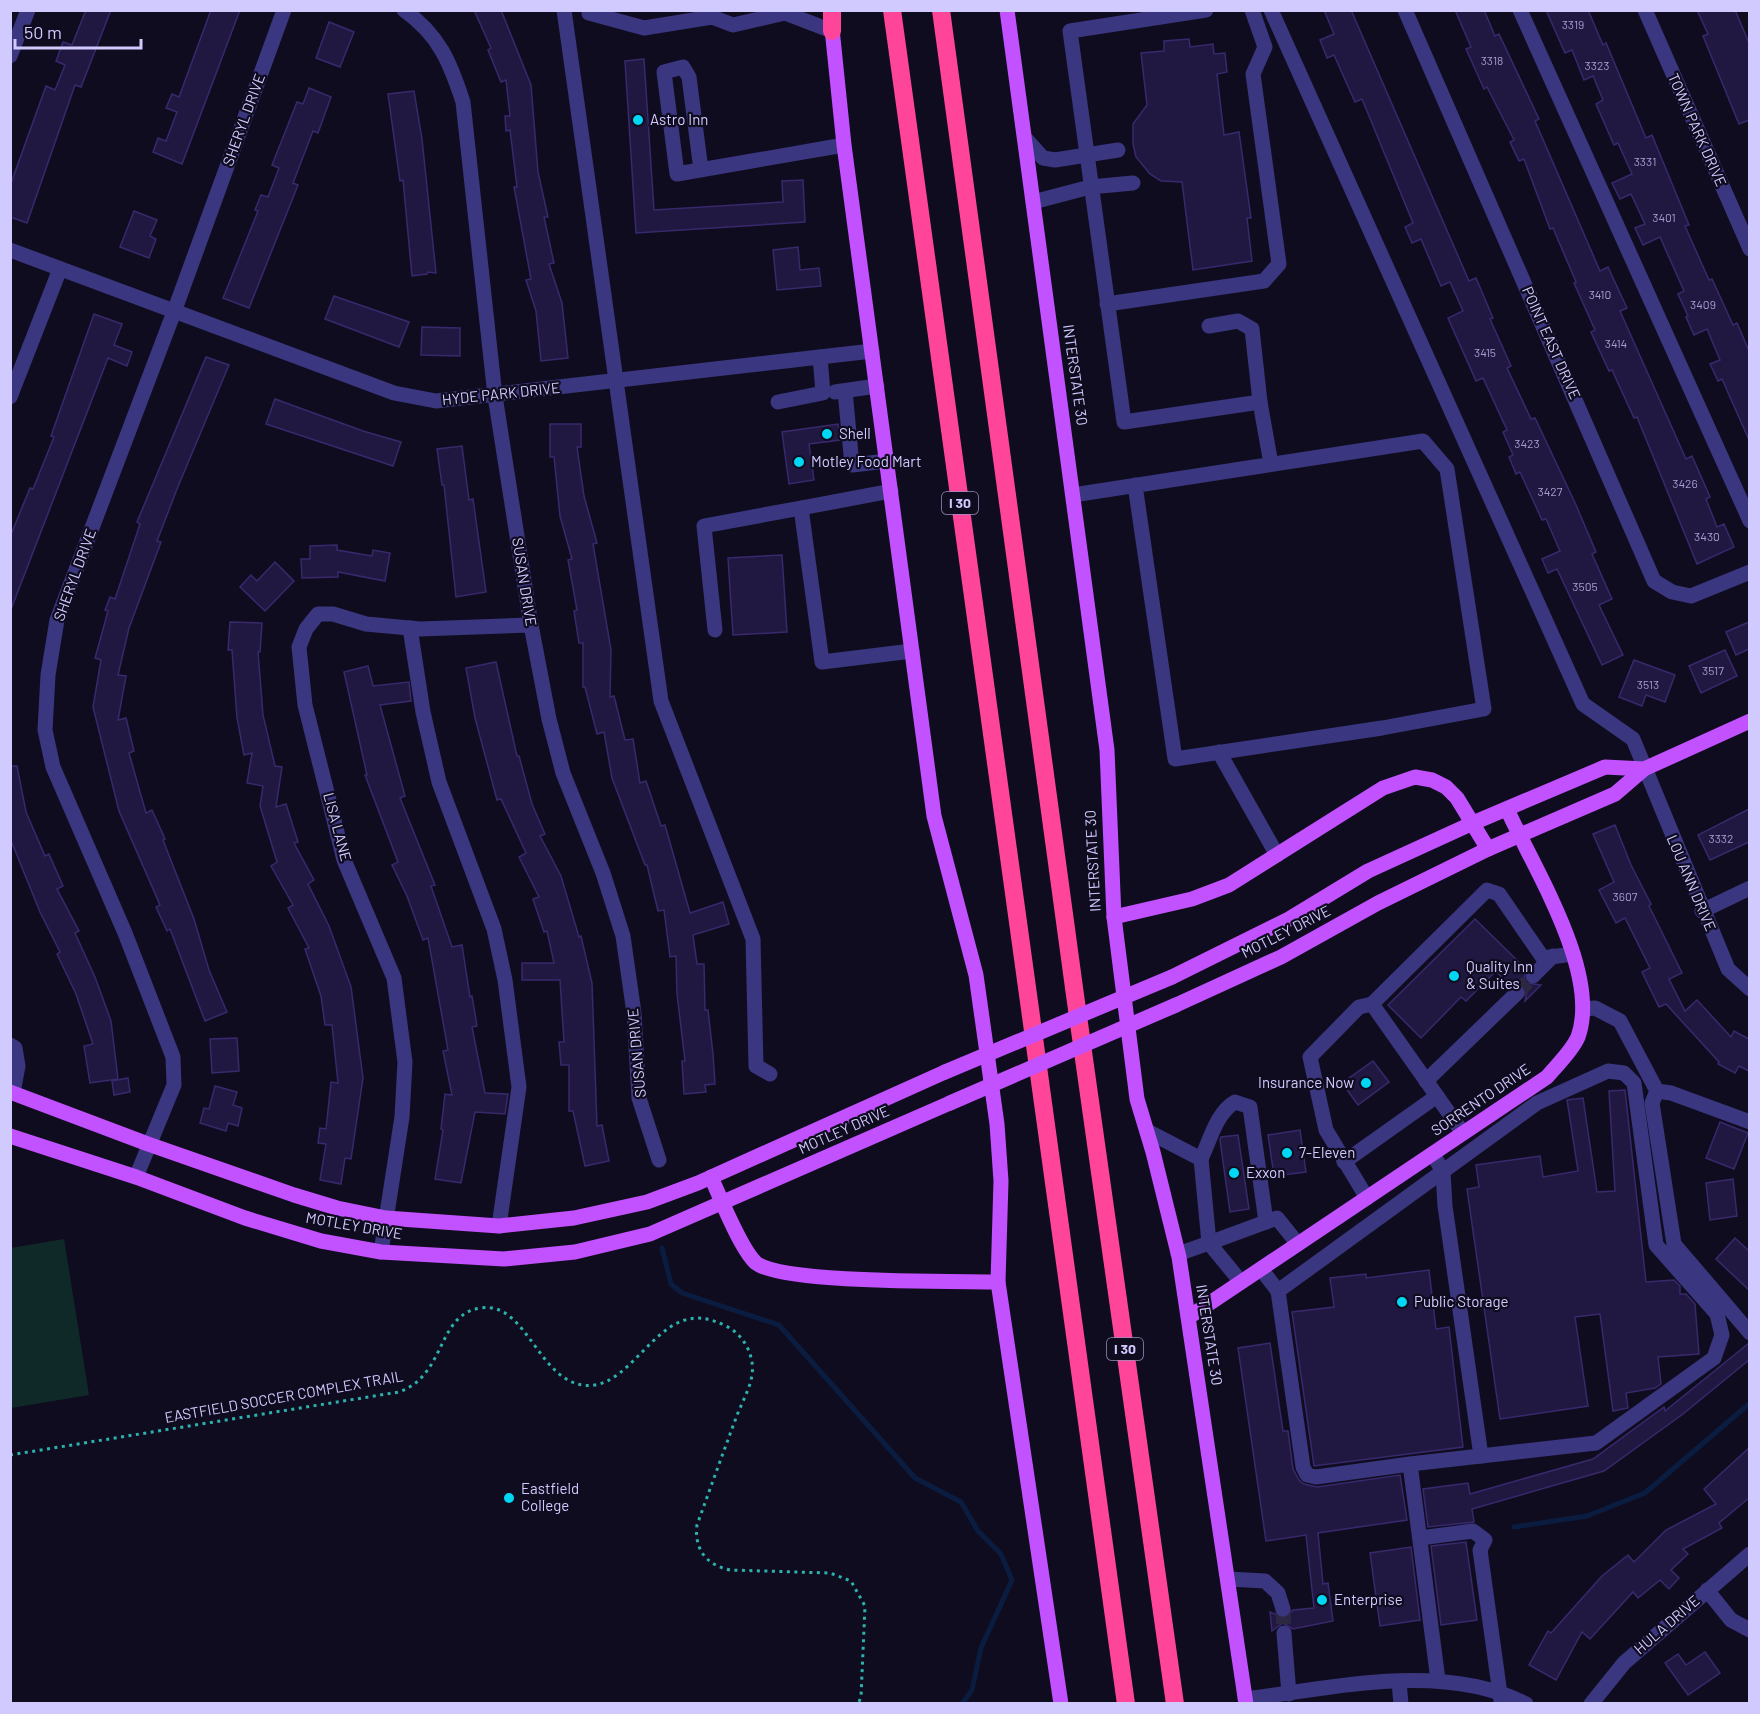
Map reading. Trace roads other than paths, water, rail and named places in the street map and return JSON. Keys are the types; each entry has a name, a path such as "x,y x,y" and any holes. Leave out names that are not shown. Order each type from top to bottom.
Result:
{"highway":[{"path":"830,10 832,31"},
{"name":"I 30","path":"892,10 1126,1704"},
{"name":"I 30","path":"941,10 1075,995 1175,1704"}],"main road":[{"name":"INTERSTATE 30","path":"1007,10 1107,750 1114,917 1137,1100 1178,1254 1246,1701"},
{"path":"832,31 844,145 934,816 976,975 997,1124 1001,1202 998,1282 1061,1704"},
{"name":"MOTLEY DRIVE","path":"10,1136 136,1177 245,1218 321,1241 381,1252 504,1259 575,1252 650,1234 1176,1005 1281,957 1378,903 1488,849 1615,794 1644,769 1749,721"},
{"name":"MOTLEY DRIVE","path":"12,1092 148,1144 294,1195 386,1218 500,1226 574,1218 647,1202 711,1177 945,1072 1172,977 1289,919 1368,871 1605,767 1644,769"},
{"path":"1114,917 1192,899 1229,885 1383,788 1415,777 1432,780 1446,787 1457,798 1488,849"},
{"name":"SORRENTO DRIVE","path":"1189,1317 1547,1077 1577,1039 1585,1009 1580,977 1573,954 1507,809"},
{"path":"711,1177 756,1263 778,1273 875,1279 998,1282"}],"street":[{"path":"10,56 28,10"},
{"name":"SHERYL DRIVE","path":"136,1177 174,1085 173,1057 124,933 53,767 45,730 48,675 57,620 174,312 284,10"},
{"name":"SUSAN DRIVE","path":"404,10 432,33 451,67 463,102 495,396 531,625 549,718 563,773 603,873 623,936 634,1014 639,1098 659,1160"},
{"path":"564,10 662,701 753,939 756,1066 770,1074"},
{"path":"589,10 589,13 644,28 712,17 733,25 785,13 832,31"},
{"path":"1206,10 1070,31 1090,187 1124,422 1260,402"},
{"path":"1107,304 1264,281 1279,264 1253,74 1264,47 1252,10"},
{"name":"LOU ANN DRIVE","path":"1271,10 1583,704 1633,739 1702,911 1728,969 1749,989"},
{"name":"POINT EAST DRIVE","path":"1405,10 1654,581 1672,592 1691,596 1749,572"},
{"path":"1520,10 1749,521"},
{"name":"TOWN PARK DRIVE","path":"1645,10 1749,249"},
{"path":"701,170 689,77 683,67 664,72 677,174 701,170 844,145"},
{"path":"1025,138 1043,158 1055,160 1118,150"},
{"path":"1034,202 1090,187 1133,183"},
{"name":"HYDE PARK DRIVE","path":"10,250 394,393 436,401 872,351"},
{"path":"10,397 60,269"},
{"path":"1209,326 1238,321 1252,329 1260,402 1271,464"},
{"path":"820,357 823,393"},
{"path":"778,402 877,386"},
{"path":"845,391 852,465 887,461"},
{"path":"1073,495 1135,485 1271,464 1423,441 1447,469 1485,709 1382,728 1175,759 1135,485"},
{"path":"715,630 704,526 891,492"},
{"path":"801,508 822,662 912,651"},
{"name":"LISA LANE","path":"381,1252 402,1117 405,1062 394,978 344,860 305,705 299,648 306,629 318,614 333,614 366,624 410,628 531,625"},
{"path":"410,628 423,712 439,782 494,929 505,980 519,1087 500,1226"},
{"path":"1219,752 1277,855"},
{"path":"1702,911 1749,888"},
{"path":"1374,1221 1365,1200 1326,1130 1310,1057 1359,1007 1372,1004 1487,890 1499,894 1543,957 1573,954"},
{"path":"1533,976 1553,956"},
{"path":"1426,1081 1517,993"},
{"path":"1372,1004 1463,1134"},
{"path":"1585,1009 1596,1008 1620,1021 1656,1091 1652,1104 1674,1244 1749,1333"},
{"path":"10,1045 15,1048 18,1066 12,1092"},
{"path":"1261,1269 1278,1291 1303,1467 1307,1475 1316,1477 1596,1443 1714,1358 1722,1335 1717,1314 1656,1245 1634,1083 1624,1073 1608,1071 1537,1103 1278,1291"},
{"path":"1547,1077 1554,1096"},
{"path":"1656,1091 1671,1093 1749,1122"},
{"path":"1344,1162 1437,1096"},
{"path":"1241,1282 1209,1243 1201,1159 1222,1113 1235,1102 1250,1107 1266,1222"},
{"path":"1147,1131 1201,1159"},
{"path":"1433,1154 1443,1172 1446,1218 1481,1456"},
{"path":"1178,1254 1277,1218 1298,1244"},
{"path":"1410,1464 1438,1680"},
{"path":"1420,1538 1473,1531 1485,1540 1480,1550 1500,1698"},
{"name":"HULA DRIVE","path":"1591,1704 1624,1664 1749,1554"},
{"path":"1228,1579 1265,1581 1278,1593 1283,1609"},
{"path":"1707,1590 1731,1620 1749,1630"},
{"path":"1284,1633 1289,1694"},
{"path":"1246,1701 1289,1694 1307,1698 1399,1682 1438,1680 1527,1704"},
{"path":"1399,1682 1401,1704"}],"waterway":[{"path":"662,1248 671,1284 682,1293 779,1325 915,1478 961,1502 978,1531 1001,1554 1012,1580 981,1648 972,1690 962,1704"},
{"path":"1514,1527 1587,1516 1645,1493 1750,1403"}],"tunnel":[{"path":"1517,993 1533,976"},
{"path":"1283,1609 1284,1633"}],"place":[{"name":"Astro Inn","path":"638,120"},
{"name":"Shell","path":"827,434"},
{"name":"Motley Food Mart","path":"799,462"},
{"name":"Quality Inn & Suites","path":"1454,976"},
{"name":"Insurance Now","path":"1366,1083"},
{"name":"7-Eleven","path":"1287,1153"},
{"name":"Exxon","path":"1234,1173"},
{"name":"Public Storage","path":"1402,1302"},
{"name":"Eastfield College","path":"509,1498"},
{"name":"Enterprise","path":"1322,1600"}]}
